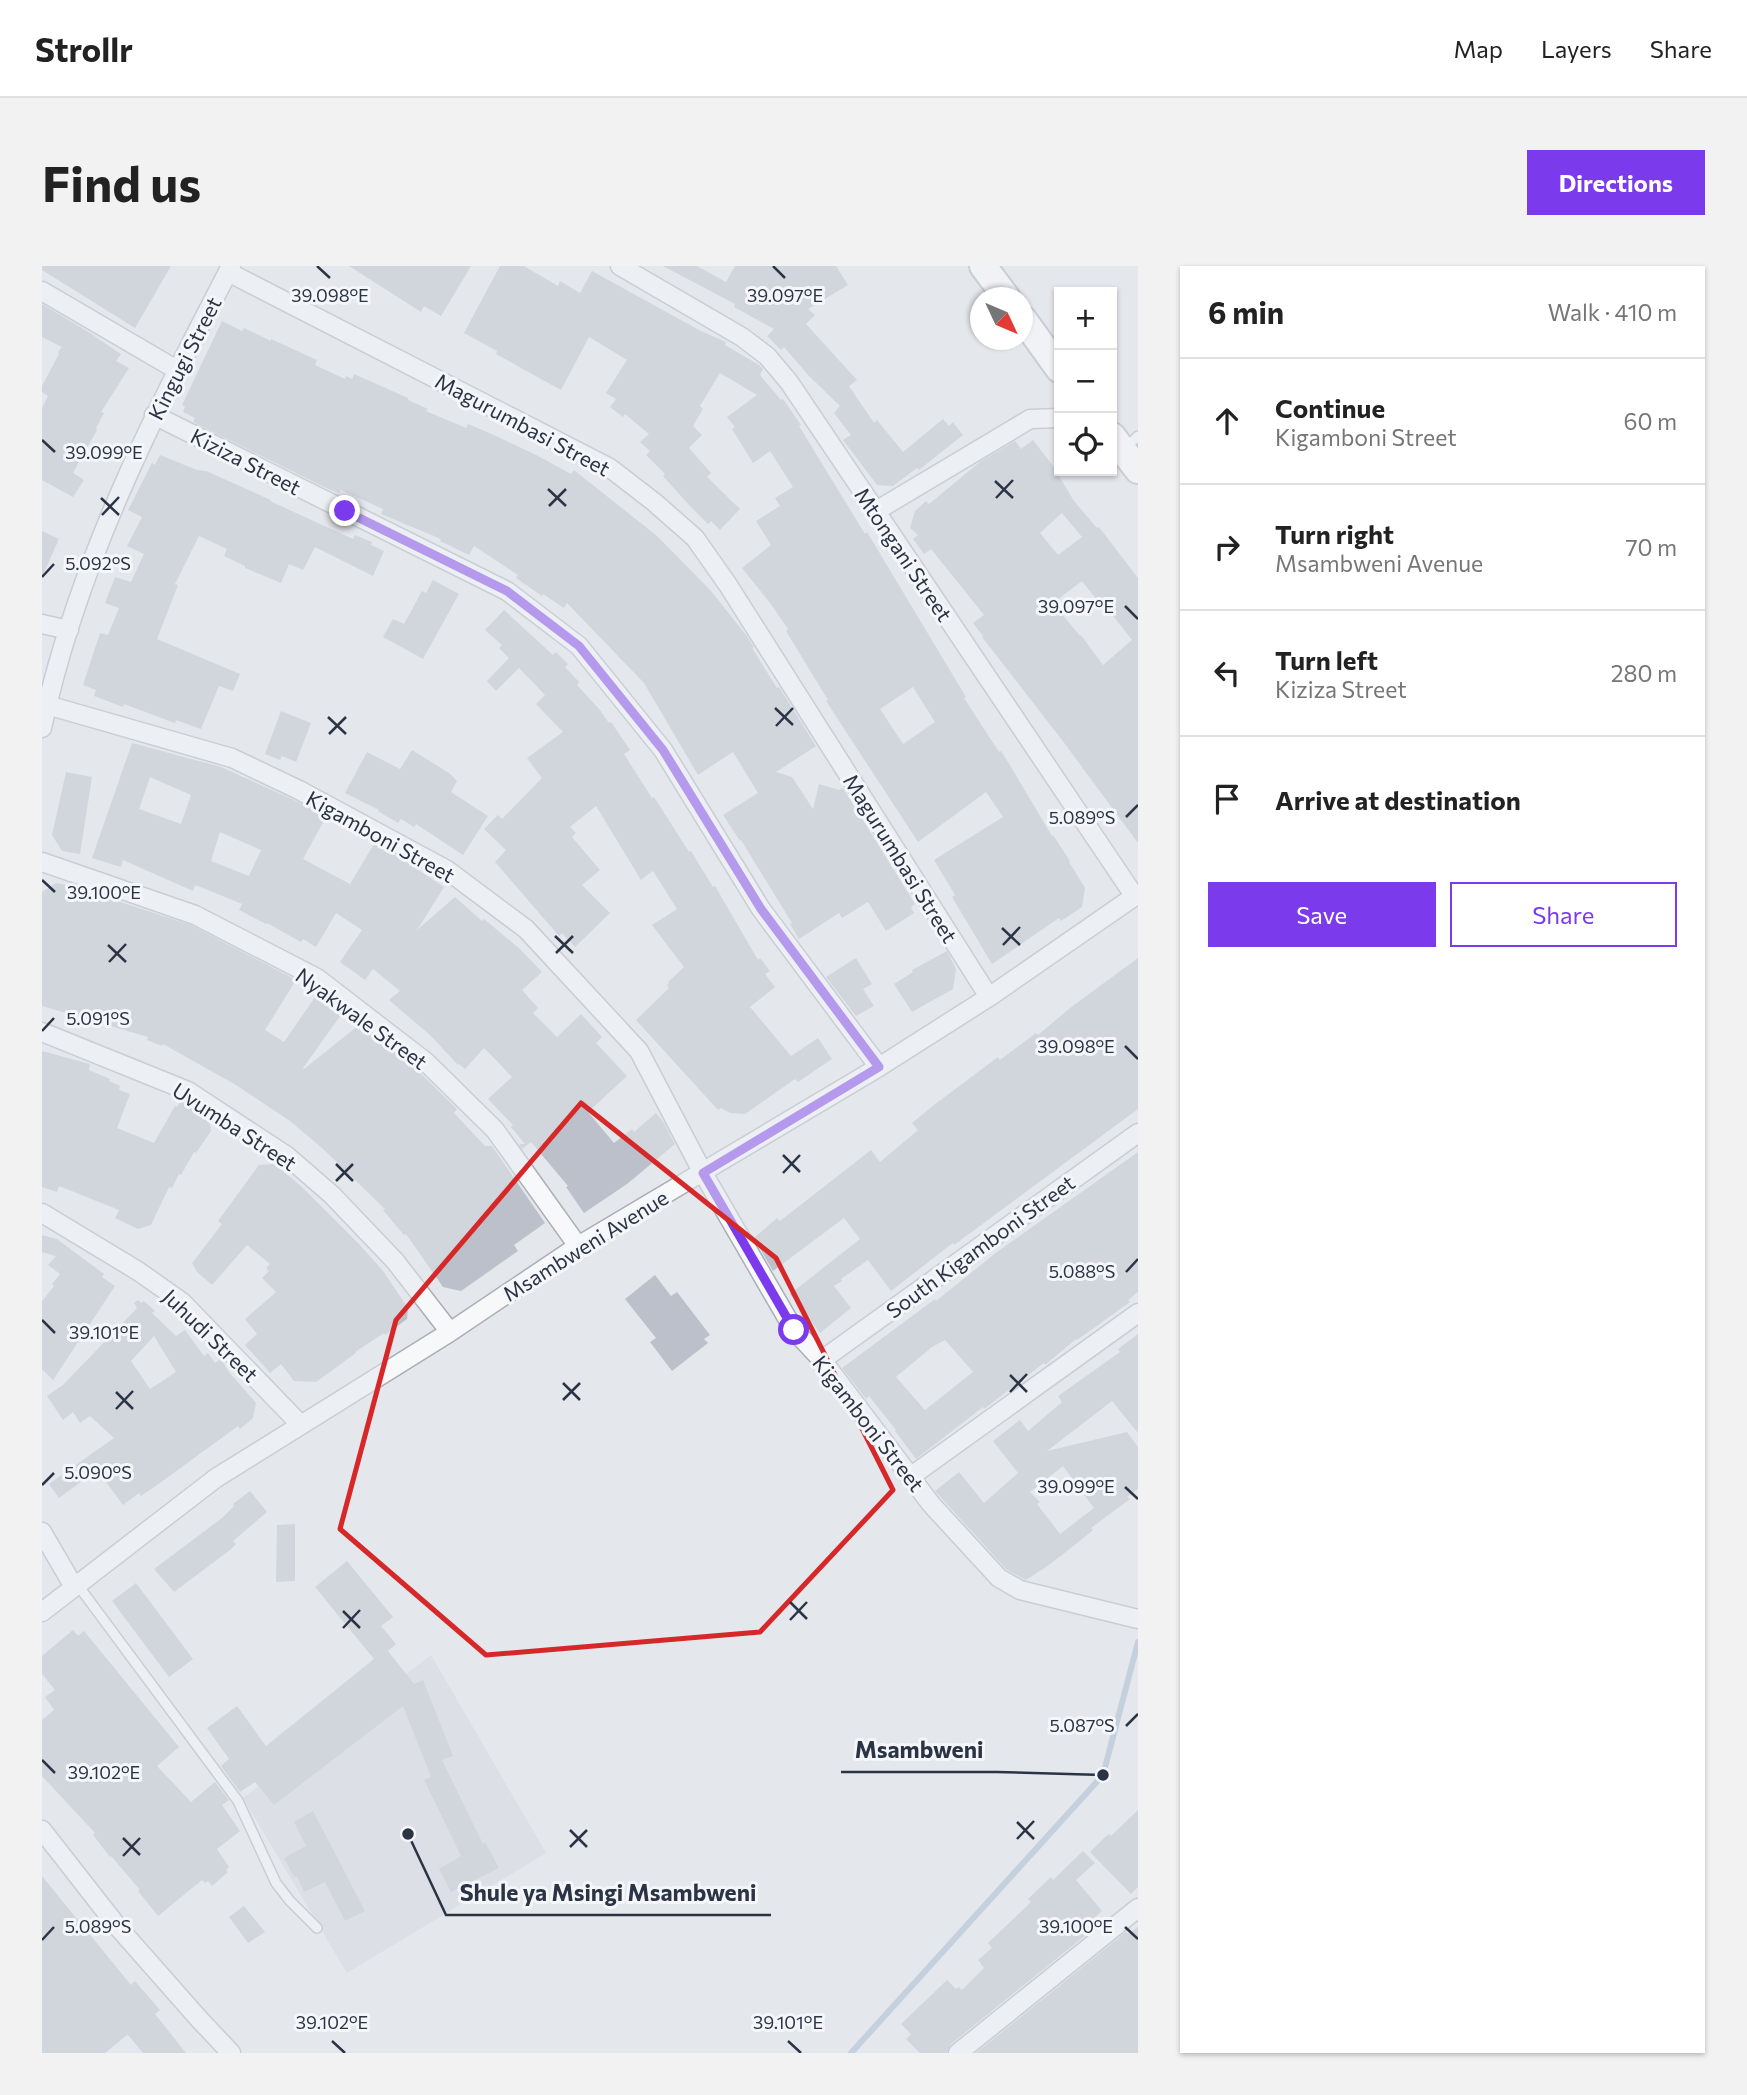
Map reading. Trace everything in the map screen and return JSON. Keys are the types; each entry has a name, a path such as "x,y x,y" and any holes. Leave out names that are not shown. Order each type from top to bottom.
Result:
{"main road":[{"path":"983,266 999,287"},
{"path":"1033,333 1054,362"}],"street":[{"name":"Mtongani Street","path":"620,266 743,337 767,356 789,382 1136,895"},
{"name":"Kingugi Street","path":"42,728 80,591 116,500 154,415 229,269"},
{"name":"Magurumbasi Street","path":"229,269 610,468 695,538 728,585 989,997"},
{"path":"42,291 177,370"},
{"name":"Kiziza Street","path":"154,415 507,591 579,646 663,750 761,909 879,1067"},
{"path":"876,511 1030,419 1054,418"},
{"path":"42,624 69,630"},
{"name":"Kigamboni Street","path":"47,705 232,758 299,790 447,870 526,929 639,1051 703,1173 794,1330 822,1360 931,1504 1006,1584 1020,1590 1134,1618"},
{"name":"Nyakwale Street","path":"42,862 195,915 317,978 426,1062 495,1130 578,1246"},
{"name":"Msambweni Avenue","path":"42,1612 216,1478 450,1332 578,1246 879,1067 989,997 1136,895"},
{"name":"Uvumba Street","path":"42,1032 188,1091 287,1156 331,1195 395,1261 450,1332"},
{"name":"South Kigamboni Street","path":"822,1360 1138,1133"},
{"name":"Juhudi Street","path":"42,1213 138,1270 182,1302 300,1424"},
{"path":"910,1477 1138,1313"},
{"path":"42,1532 75,1586"},
{"path":"42,1830 117,1926 231,2053"},
{"path":"958,2053 1138,1908"}],"lane":[{"path":"75,1586 238,1801 276,1883 317,1928"}],"highlighted area":[{"path":"581,1103 776,1258 893,1490 760,1632 486,1655 340,1529 396,1320"}],"shaded area":[{"path":"431,1655 546,1853 347,1973 243,1798"}],"building":[{"path":"42,266 171,266 135,328 42,270"},
{"path":"349,266 471,266 441,316 424,306 421,312"},
{"path":"500,266 524,266 558,286 560,281 580,293 592,271 726,342 725,345 759,365 763,369 760,375 781,400 783,399 801,425 799,426 865,534 867,532 966,697 964,698 999,752 1001,751 1070,861 1085,888 1082,907 1061,921 1059,918 992,964 952,897 955,895 934,860 1003,817 986,792 918,842 826,701 828,700 786,631 788,629 742,568 771,545 756,521 780,506 775,498 793,487 770,451 753,463 727,417 757,395 720,373 700,406 703,409 693,426 702,435 689,448 711,473 707,477 740,509 720,530 711,521 708,524 689,505 646,455 650,451 640,442 649,434 625,414 623,417 610,407 616,399 606,393 627,360 589,337 561,390 464,333","holes":["913,687 935,722 903,744 880,709"]},
{"path":"663,266 697,266 726,282 735,266 836,266 848,285 808,309 815,315 806,324 857,380 849,386 874,423 877,420 903,452 943,419 949,426 953,422 963,435 919,470 917,468 893,486 877,485 843,440 851,435 834,413 840,406 784,347 781,350 767,336 774,329 734,307 735,304"},
{"path":"42,304 121,354 116,361 129,368 101,412 104,413 97,430 73,473 84,480 73,497 42,480 42,408 48,396 42,392 42,386 62,347 42,337"},
{"path":"222,321 317,360 315,365 345,379 346,376 352,379 354,374 408,398 428,409 426,411 466,428 468,424 494,435 571,474 574,470 657,536 711,591 746,635 816,746 776,772 792,777 813,809 819,784 839,790 843,788 915,904 911,907 914,913 886,931 868,902 842,918 839,913 799,939 790,924 792,923 723,815 758,793 733,752 698,775 644,683 567,603 564,608 543,594 542,596 516,578 518,575 474,546 469,555 440,541 441,539 381,514 383,509 341,490 339,493 326,488 193,422 195,418 183,412 185,406 182,405"},
{"path":"1033,440 1054,468 1054,476 1059,476 1074,501 1097,528 1099,527 1138,578 1138,843 982,637 973,623 984,615 931,549 924,554 913,539 918,535 910,528 915,511 926,501 929,504 981,461 1015,441 1021,449","holes":["1062,513 1082,537 1058,555 1040,533","1082,581 1105,610 1107,608 1132,640 1103,665 1053,603"]},
{"path":"160,455 206,471 353,539 355,535 372,542 371,545 384,551 373,576 315,547 303,570 289,564 281,583 224,556 227,549 199,536 175,584 178,585 157,639 240,674 233,691 219,686 201,729 176,720 175,723 124,704 123,707 94,696 96,690 83,685 100,633 108,635 119,608 105,603 115,577 131,582 144,554 127,546 142,517 128,510 152,463 155,465"},
{"path":"42,531 59,539 42,577"},
{"path":"433,580 459,594 423,659 383,637 393,619 404,624 422,591 426,593"},
{"path":"504,610 553,655 556,652 568,664 565,667 579,682 577,685 609,723 611,722 630,750 624,754 652,798 654,797 713,887 715,886 758,960 760,958 770,971 765,974 775,987 750,1007 791,1056 818,1038 832,1059 798,1082 795,1079 745,1114 730,1113 721,1108 718,1110 636,1020 669,988 668,982 684,967 652,925 677,909 653,871 641,880 596,806 570,827 576,833 572,837 600,870 582,885 610,913 575,947 562,933 559,936 495,862 506,850 484,829 498,815 502,819 542,778 527,758 563,732 536,704 545,695 519,668 496,691 487,681 509,658 499,648 502,645 485,630"},
{"path":"281,711 311,723 296,762 282,756 280,760 265,754"},
{"path":"132,743 221,767 294,800 326,817 303,859 350,884 374,844 444,887 417,930 455,897 520,949 542,972 522,990 538,1008 533,1013 557,1037 581,1014 602,1037 596,1043 627,1076 588,1112 614,1143 632,1129 634,1132 656,1113 675,1144 627,1184 584,1213 566,1187 568,1186 531,1142 522,1149 519,1144 525,1144 511,1127 513,1125 488,1099 512,1077 496,1060 484,1048 465,1069 458,1065 430,1035 389,1000 400,991 373,969 365,980 340,962 362,930 336,913 316,947 239,910 242,904 203,888 195,885 193,891 123,860 121,867 92,858","holes":["150,777 191,795 181,824 139,809","220,832 261,850 249,876 211,861"]},
{"path":"412,750 449,773 457,781 451,792 488,816 463,855 416,824 414,827 401,819 398,823 345,793 367,752 400,769"},
{"path":"66,772 92,777 80,854 62,851 52,835"},
{"path":"56,883 76,887 75,894 107,902 108,898 191,925 296,980 265,1030 284,1042 318,993 343,1012 303,1068 359,1025 416,1069 457,1109 454,1113 485,1146 492,1146 545,1223 514,1245 518,1251 461,1291 443,1287 406,1234 404,1235 383,1210 385,1209 290,1121 236,1085 163,1044 162,1046 147,1040 148,1037 42,1006 42,892"},
{"path":"947,951 956,969 953,989 912,1012 894,984 913,972 912,970"},
{"path":"856,958 872,984 863,989 874,1006 856,1016 826,977"},
{"path":"1138,958 1138,1109 891,1291 868,1260 841,1279 842,1281 834,1286 851,1308 820,1333 790,1294 860,1239 844,1218 773,1271 754,1238 777,1218 780,1221 871,1150 880,1162 918,1130 912,1123 934,1105 998,1057 1000,1060 1036,1033 1038,1035"},
{"path":"42,1051 90,1064 89,1070 110,1079 109,1081 120,1086 119,1090 130,1094 117,1128 154,1143 175,1106 181,1101 209,1119 211,1131 196,1153 194,1152 172,1188 169,1187 151,1225 138,1229 115,1218 119,1210 59,1186 57,1192 42,1187"},
{"path":"1138,1152 1138,1292 1128,1300 1130,1302 984,1409 983,1407 916,1459 869,1396 866,1399 842,1368 935,1299 936,1301 997,1252","holes":["945,1340 973,1372 925,1410 896,1377 932,1347"]},
{"path":"274,1164 301,1186 359,1244 383,1271 408,1308 407,1319 355,1352 316,1382 294,1381 281,1364 270,1373 245,1345 257,1334 245,1319 276,1292 262,1278 269,1271 266,1268 270,1264 247,1245 212,1285 197,1272 192,1263 222,1224 218,1221 259,1165"},
{"path":"42,1235 57,1239 104,1274 102,1277 115,1286 53,1380 42,1369 42,1301 60,1274 48,1265 56,1256 42,1252"},
{"path":"655,1275 671,1296 677,1292 710,1335 704,1339 708,1343 672,1371 650,1342 656,1338 625,1299"},
{"path":"138,1300 141,1303 144,1301 155,1311 152,1313 176,1336 185,1330 204,1356 208,1353 215,1363 221,1359 256,1403 253,1418 141,1496 139,1493 123,1505 97,1470 59,1498 49,1484 114,1438 90,1416 80,1423 73,1412 63,1420 47,1396 63,1385 137,1308 134,1303","holes":["154,1336 176,1372 150,1389 131,1361"]},
{"path":"1138,1334 1138,1433 1112,1401 1047,1451 1127,1432 1138,1447 1138,1489 1127,1497 1130,1499 1091,1528 1093,1530 1071,1548 1026,1580 1006,1569 935,1491 959,1472 984,1503 1018,1473 993,1441 1020,1420 1028,1431 1062,1402 1058,1396 1120,1352 1118,1349","holes":["1063,1466 1094,1508 1060,1534 1037,1504 1040,1502 1030,1492"]},
{"path":"250,1491 267,1512 233,1541 236,1544 230,1550 174,1592 154,1569 222,1518 233,1504"},
{"path":"295,1524 295,1581 276,1582 277,1525"},
{"path":"347,1561 393,1617 381,1626 396,1644 388,1651 414,1684 423,1680 453,1756 442,1760 483,1844 485,1842 499,1868 451,1892 439,1869 461,1856 424,1780 431,1777 403,1706 274,1805 255,1782 240,1792 221,1766 229,1759 207,1728 237,1706 266,1746 374,1659 315,1587"},
{"path":"136,1583 193,1659 169,1677 112,1601"},
{"path":"73,1630 78,1636 84,1631 179,1747 157,1766 191,1802 215,1782 229,1800 222,1805 240,1831 217,1849 229,1867 226,1870 228,1872 212,1886 208,1881 205,1883 202,1880 158,1916 138,1891 140,1890 93,1835 95,1833 42,1776 42,1720 54,1710 45,1697 55,1690 42,1674 42,1656"},
{"path":"1138,1810 1138,1887 1131,1894 1090,1852"},
{"path":"313,1811 365,1911 345,1921 325,1882 304,1892 284,1858 306,1846 294,1822"},
{"path":"1083,1851 1095,1863 1076,1880 1102,1911 1087,1924 1092,1930 951,2044 947,2053 920,2053 906,2039 911,2034 901,2024 947,1980 956,1989 959,1987 962,1990 984,1968 978,1960 992,1948 988,1943 1031,1902 1028,1899 1051,1877 1053,1880"},
{"path":"42,1876 131,1985 135,1981 160,2010 155,2014 186,2053 143,2053 127,2035 105,2053 42,2053"},
{"path":"244,1906 265,1932 248,1943 229,1917"},
{"path":"1138,1927 1138,2053 976,2053 1126,1932 1128,1934"}],"waterway":[{"path":"851,2053 1103,1775 1138,1642"}],"place":[{"name":"Msambweni","path":"1103,1775"},
{"name":"Shule ya Msingi Msambweni","path":"408,1834"}],"route":[{"path":"345,511 507,591 579,646 663,750 761,909 879,1067 703,1173 794,1330"}]}
